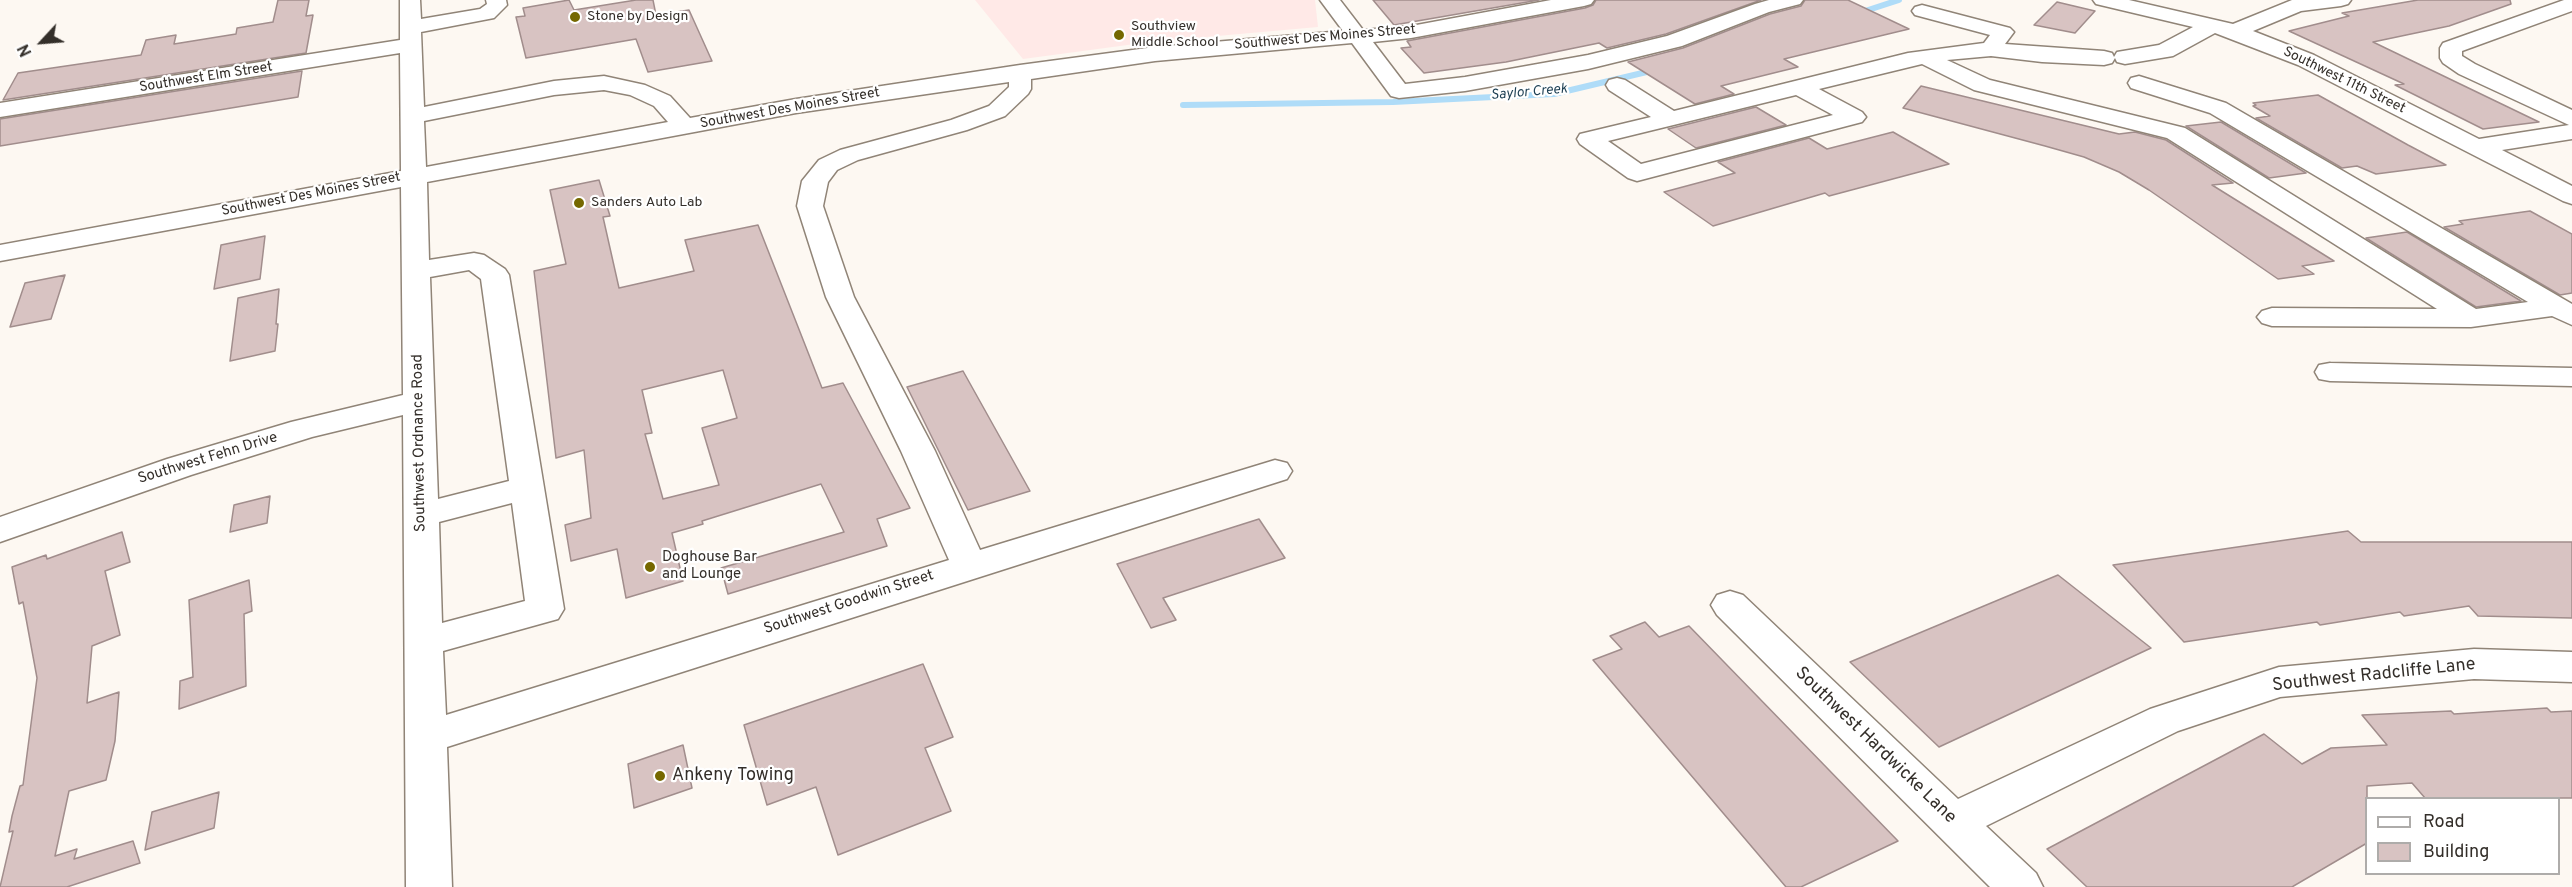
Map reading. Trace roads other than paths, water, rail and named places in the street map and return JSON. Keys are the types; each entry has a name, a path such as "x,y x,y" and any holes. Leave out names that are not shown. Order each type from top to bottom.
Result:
{"street":[{"path":"1330,0 1399,91 1465,84 1588,62 1674,41 1762,8 1793,0"},
{"name":"Southwest Des Moines Street","path":"0,253 796,106 1155,54 1411,32 1584,0"},
{"name":"Southwest 11th Street","path":"2103,0 2225,28 2306,60 2572,196"},
{"path":"2163,66 2225,28 2297,5 2341,0"},
{"path":"2572,4 2451,48 2451,58 2467,69 2572,119"},
{"path":"492,7 493,37"},
{"name":"Southwest Elm Street","path":"0,110 492,7"},
{"path":"1922,11 2003,32 1991,49"},
{"name":"Southwest Ordnance Road","path":"410,24 429,887"},
{"path":"1799,87 1854,117 1637,173 1589,139 1799,87 1924,57 1991,49 2042,55 2116,71 2218,108 2564,311"},
{"path":"1924,57 1982,84 2176,133 2471,318"},
{"path":"2116,71 2147,63 2163,66 2190,97"},
{"path":"969,565 918,451 840,297 810,207 815,181 828,165 849,155 959,125 997,111 1020,89 1020,72"},
{"path":"413,116 554,88 604,83 637,90 662,101 685,128"},
{"path":"1617,85 1671,119"},
{"path":"2476,147 2572,132"},
{"path":"417,272 474,261 495,276 545,609 423,643"},
{"path":"2272,317 2471,318 2564,311"},
{"path":"2330,372 2572,377"},
{"name":"Southwest Fehn Drive","path":"0,530 92,496 303,429 420,401"},
{"name":"Southwest Goodwin Street","path":"425,738 969,565 1275,471"},
{"path":"422,514 527,488"},
{"name":"Southwest Hardwicke Lane","path":"1730,605 2020,887"},
{"name":"Southwest Radcliffe Lane","path":"1952,822 2164,720 2279,682 2474,664 2572,667"}],"waterway":[{"name":"Saylor Creek","path":"1859,13 1899,0"},
{"name":"Saylor Creek","path":"1183,105 1393,102 1554,94 1655,70"}],"place":[{"name":"Stone by Design","path":"575,17"},
{"name":"Southview Middle School","path":"1119,35"},
{"name":"Sanders Auto Lab","path":"579,203"},
{"name":"Doghouse Bar and Lounge","path":"650,567"},
{"name":"Ankeny Towing","path":"660,776"}]}
